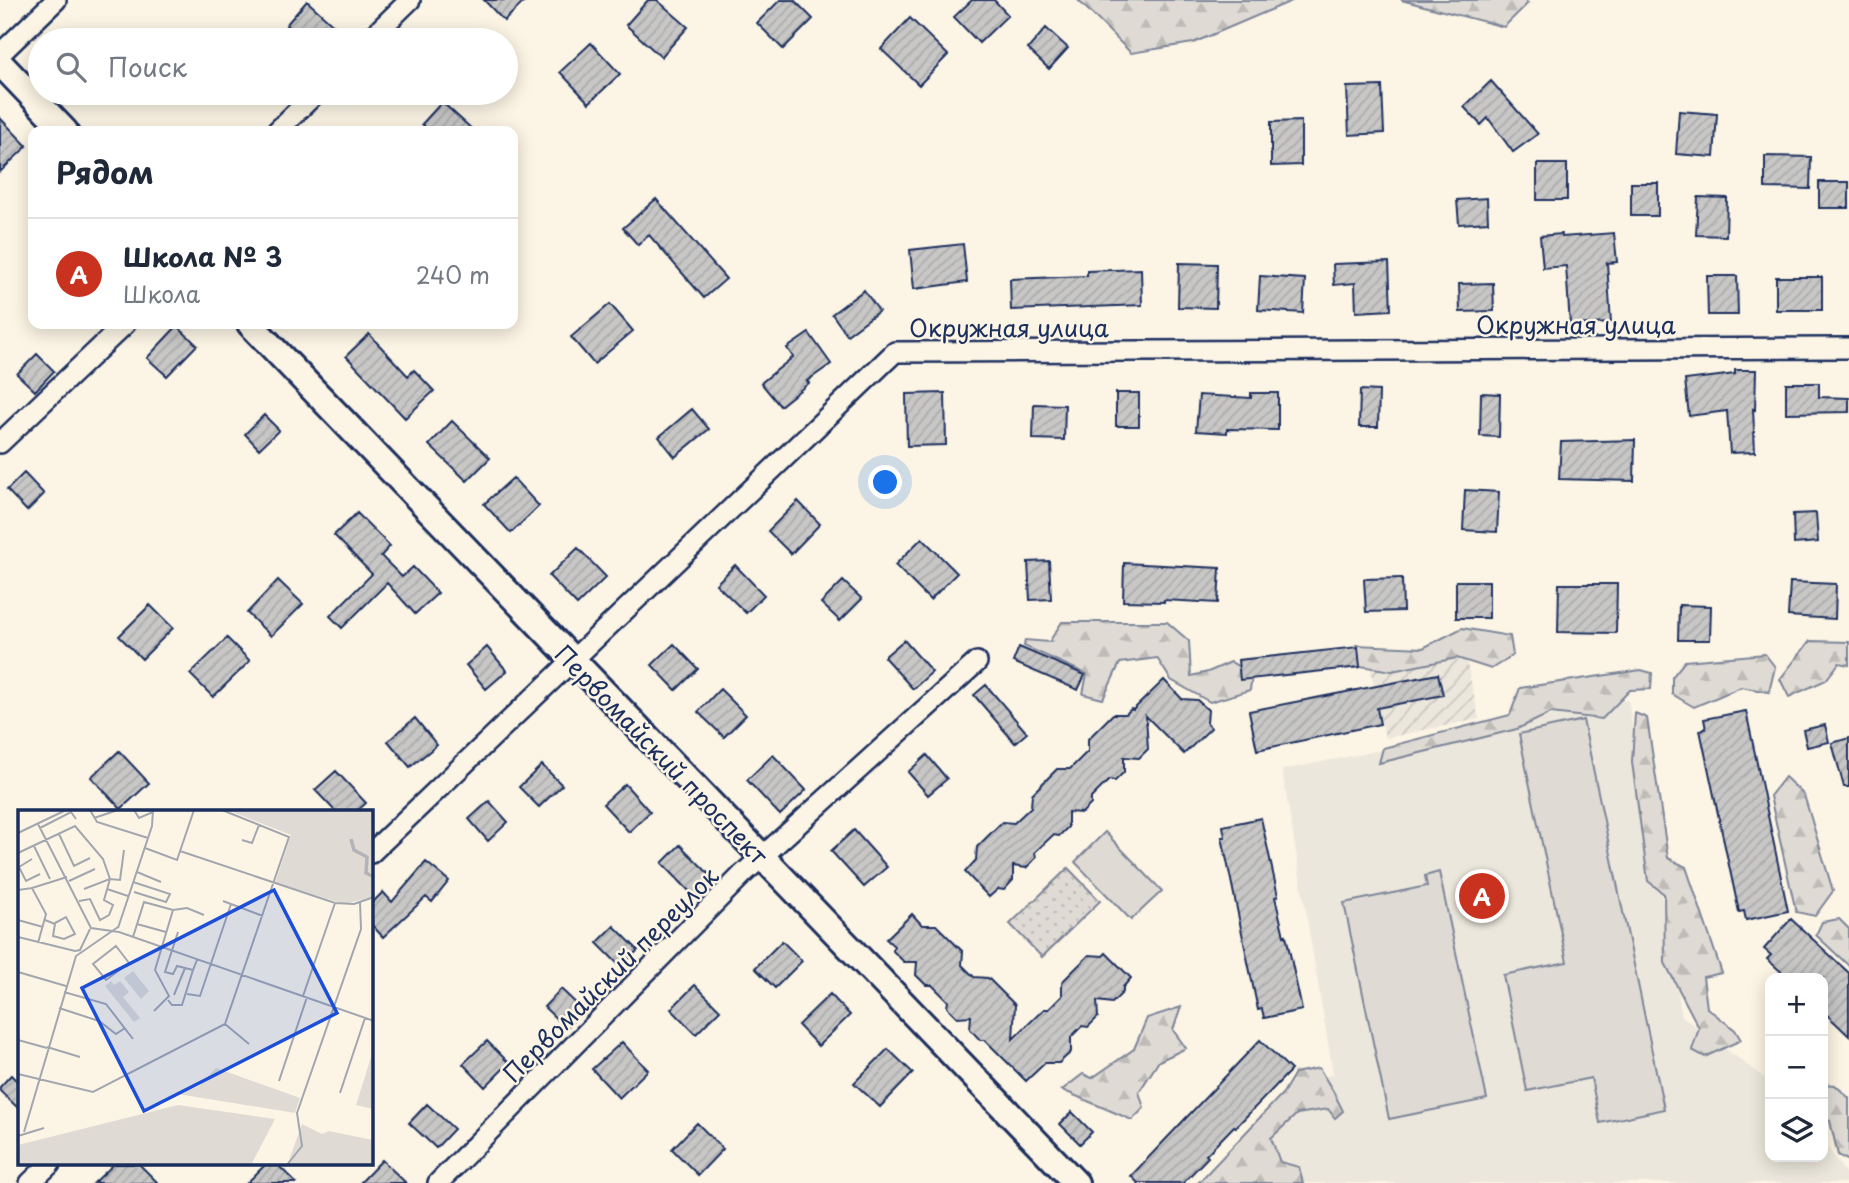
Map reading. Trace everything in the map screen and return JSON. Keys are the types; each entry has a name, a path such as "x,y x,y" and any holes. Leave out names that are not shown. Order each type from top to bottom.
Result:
{"street":[{"path":"0,54 56,0"},
{"path":"381,28 410,0"},
{"path":"0,63 28,92"},
{"path":"40,105 60,126"},
{"path":"282,126 304,105"},
{"path":"0,443 120,329"},
{"name":"Первомайский проспект","path":"255,329 1076,1183"},
{"name":"Окружная улица","path":"373,851 895,352 1849,348"},
{"name":"Первомайский переулок","path":"438,1183 761,857 977,662"},
{"path":"30,1183 48,1166"}],"shaded area":[{"path":"1466,659 1479,719 1385,738 1370,666"},
{"path":"1628,700 1682,1016 1765,1078 1765,1162 1828,1162 1828,1148 1849,1178 1849,1183 1197,1183 1274,1103 1333,1073 1282,770"}],"green space":[{"path":"1078,0 1294,0 1193,43 1131,53"},
{"path":"1401,0 1524,0 1528,3 1504,27"},
{"path":"1062,622 1167,622 1189,641 1191,676 1231,662 1252,675 1250,690 1210,702 1171,680 1157,658 1120,663 1103,699 1083,694 1087,674 1024,646 1025,640 1049,642"},
{"path":"1462,628 1510,636 1513,655 1491,669 1457,658 1392,671 1354,665 1356,645 1423,648"},
{"path":"1810,641 1849,642 1849,665 1839,663 1826,680 1789,697 1780,679"},
{"path":"1765,654 1775,667 1769,692 1741,687 1694,707 1672,694 1672,677 1685,661"},
{"path":"1641,670 1652,673 1651,689 1630,690 1602,719 1551,713 1517,729 1379,763 1383,748 1510,715 1520,688"},
{"path":"1635,713 1647,718 1668,858 1686,867 1722,973 1703,977 1707,1008 1735,1030 1741,1040 1705,1057 1692,1050 1699,1028 1665,963 1664,894 1648,881 1632,762"},
{"path":"1583,720 1664,1109 1600,1123 1591,1078 1527,1091 1503,975 1567,962 1519,734"},
{"path":"1785,777 1804,795 1833,891 1815,916 1796,912 1770,796"},
{"path":"1105,832 1162,891 1131,920 1075,862"},
{"path":"1068,868 1100,901 1042,957 1010,924"},
{"path":"1439,872 1487,1099 1389,1119 1344,903 1427,886 1425,876"},
{"path":"1839,919 1849,929 1849,966 1816,935 1822,922"},
{"path":"1181,1007 1173,1030 1186,1048 1159,1061 1139,1092 1144,1108 1132,1120 1062,1090 1083,1074 1092,1078 1134,1049 1147,1018"},
{"path":"1319,1068 1343,1111 1335,1118 1328,1109 1297,1114 1271,1138 1280,1162 1299,1167 1303,1183 1198,1183 1283,1093 1295,1073"},
{"path":"1828,1084 1835,1085 1849,1098 1849,1161 1838,1155 1830,1121"}],"building":[{"path":"484,0 526,0 504,21"},
{"path":"648,0 657,0 688,27 661,57 626,25"},
{"path":"780,0 794,0 813,19 783,49 757,23"},
{"path":"972,0 994,0 1008,15 979,43 954,17"},
{"path":"307,1 337,28 290,28 286,25"},
{"path":"910,18 948,55 919,85 881,49"},
{"path":"1046,28 1068,48 1049,69 1028,49"},
{"path":"591,43 620,74 589,103 560,72"},
{"path":"1491,81 1538,134 1513,152 1488,118 1481,125 1464,107"},
{"path":"1382,86 1384,133 1349,135 1347,87"},
{"path":"439,105 445,105 468,126 424,126 422,124"},
{"path":"1679,111 1717,114 1714,157 1676,154"},
{"path":"0,118 27,146 0,172"},
{"path":"1301,121 1301,165 1271,166 1271,122"},
{"path":"1765,156 1811,157 1810,189 1765,188"},
{"path":"1537,164 1567,164 1567,200 1537,200"},
{"path":"1819,182 1849,182 1849,208 1819,208"},
{"path":"1631,183 1658,183 1658,216 1631,216"},
{"path":"1698,197 1727,198 1726,236 1696,235"},
{"path":"1487,198 1488,222 1459,224 1457,200"},
{"path":"656,199 726,279 704,298 649,235 638,245 623,228"},
{"path":"1614,233 1617,262 1607,263 1611,323 1570,325 1566,266 1543,268 1540,236"},
{"path":"963,244 967,282 914,289 910,250"},
{"path":"1389,262 1391,310 1356,312 1355,283 1334,285 1333,264"},
{"path":"1179,263 1217,264 1216,308 1178,307"},
{"path":"1141,269 1142,305 1011,310 1010,279 1087,276 1087,271"},
{"path":"1260,276 1305,279 1303,313 1258,310"},
{"path":"1707,276 1737,276 1738,315 1708,315"},
{"path":"1776,277 1822,277 1822,310 1776,310"},
{"path":"1493,283 1494,311 1460,312 1459,284"},
{"path":"864,290 879,311 847,335 832,314"},
{"path":"610,304 633,331 594,364 571,337"},
{"path":"174,329 180,329 197,345 167,376 147,358"},
{"path":"809,333 831,364 807,381 809,383 780,406 761,383 793,357 787,348"},
{"path":"369,334 408,376 414,370 434,391 405,418 346,356"},
{"path":"37,354 54,371 35,391 17,374"},
{"path":"1735,370 1756,370 1755,410 1753,409 1755,452 1730,453 1727,411 1689,416 1685,380 1735,374"},
{"path":"1786,383 1819,383 1819,397 1849,398 1849,412 1786,413"},
{"path":"1360,390 1379,391 1378,427 1359,427"},
{"path":"945,393 946,445 907,446 906,394"},
{"path":"1116,393 1139,393 1139,426 1116,426"},
{"path":"1251,393 1278,393 1278,430 1227,429 1227,433 1196,431 1199,395 1251,398"},
{"path":"1481,393 1500,394 1499,437 1480,436"},
{"path":"1034,404 1065,405 1064,440 1033,439"},
{"path":"692,409 709,429 675,457 659,437"},
{"path":"264,415 279,430 259,449 245,434"},
{"path":"452,421 490,458 467,481 429,445"},
{"path":"1635,440 1634,481 1559,479 1561,442"},
{"path":"24,473 44,494 27,511 7,490"},
{"path":"513,478 539,506 511,533 484,504"},
{"path":"1465,490 1499,492 1497,532 1463,530"},
{"path":"798,501 820,524 791,554 768,531"},
{"path":"357,513 390,546 381,556 402,577 413,567 438,593 415,614 387,583 342,628 330,616 372,574 334,535"},
{"path":"1816,513 1818,542 1794,544 1793,514"},
{"path":"922,538 957,573 930,600 895,565"},
{"path":"578,548 606,577 577,605 549,576"},
{"path":"1049,561 1051,599 1030,600 1028,562"},
{"path":"1124,563 1220,568 1218,603 1123,601"},
{"path":"735,565 764,595 746,613 716,584"},
{"path":"1402,578 1403,611 1366,612 1364,579"},
{"path":"278,580 303,604 271,636 247,613"},
{"path":"843,581 862,599 840,621 821,603"},
{"path":"1456,581 1489,581 1489,618 1456,618"},
{"path":"1790,582 1836,584 1835,619 1788,616"},
{"path":"1559,584 1617,584 1616,633 1558,632"},
{"path":"150,605 173,628 142,659 119,636"},
{"path":"1679,605 1711,606 1710,640 1678,640"},
{"path":"227,638 250,661 213,697 190,674"},
{"path":"904,640 932,672 913,689 884,657"},
{"path":"674,644 698,669 676,690 652,665"},
{"path":"487,647 507,671 486,689 466,665"},
{"path":"1019,647 1085,675 1078,690 1013,662"},
{"path":"1358,647 1360,667 1240,680 1238,660"},
{"path":"1438,674 1443,695 1377,708 1380,724 1257,750 1249,711"},
{"path":"1164,680 1182,699 1197,700 1208,710 1207,723 1211,728 1184,754 1146,716 1148,749 1139,758 1124,757 1124,772 1115,781 1109,780 1091,798 1091,804 1082,813 1068,812 1068,827 1059,836 1053,835 1035,852 1036,858 1026,868 1013,866 1013,880 1004,890 998,889 989,897 965,872 976,860 977,847 1002,822 1014,823 1031,807 1032,794 1057,769 1070,769 1088,751 1088,739 1113,714 1126,714 1133,710"},
{"path":"986,685 1027,733 1015,743 974,695"},
{"path":"720,689 746,715 724,737 698,712"},
{"path":"1746,711 1788,911 1746,920 1744,911 1739,912 1700,730 1706,729 1704,719"},
{"path":"415,718 437,745 410,767 388,741"},
{"path":"1825,725 1829,742 1807,747 1803,730"},
{"path":"1849,738 1849,787 1844,787 1832,743"},
{"path":"119,751 149,783 121,809 91,777"},
{"path":"773,755 806,790 780,815 747,780"},
{"path":"927,755 947,779 928,795 908,772"},
{"path":"542,765 562,785 539,807 519,787"},
{"path":"336,771 366,803 358,810 334,810 315,790"},
{"path":"625,784 650,812 629,832 603,804"},
{"path":"489,801 508,822 488,841 469,819"},
{"path":"1261,818 1278,896 1275,897 1302,1010 1264,1018 1262,1009 1258,1010 1222,837 1225,837 1223,826"},
{"path":"854,830 887,867 864,887 831,851"},
{"path":"680,845 712,877 694,896 662,863"},
{"path":"426,862 449,881 432,902 426,897 383,937 373,926 373,902 383,892 392,902"},
{"path":"912,914 922,925 936,925 963,952 962,965 974,977 988,978 1015,1005 1013,1039 1044,1009 1049,1009 1062,996 1062,982 1089,955 1103,956 1106,953 1131,978 1123,987 1123,992 1112,1003 1097,1001 1098,1017 1088,1027 1082,1026 1071,1037 1071,1052 1059,1063 1045,1063 1026,1081 985,1040 980,1040 970,1029 971,1016 957,1017 947,1007 948,1001 932,985 926,985 916,975 917,962 904,962 893,951 894,946 886,939"},
{"path":"1791,919 1849,973 1849,1036 1828,1016 1828,973 1782,973 1767,959 1771,955 1764,949"},
{"path":"614,926 638,950 621,967 597,943"},
{"path":"782,941 802,961 775,988 755,968"},
{"path":"695,985 720,1010 696,1034 671,1009"},
{"path":"561,989 583,1010 566,1028 544,1007"},
{"path":"830,994 850,1015 818,1046 798,1025"},
{"path":"1260,1040 1291,1070 1206,1155 1208,1157 1183,1183 1138,1183 1131,1176"},
{"path":"487,1041 509,1063 485,1087 463,1064"},
{"path":"622,1042 648,1070 619,1098 592,1069"},
{"path":"888,1049 913,1073 880,1107 854,1083"},
{"path":"11,1075 18,1082 18,1108 0,1091 0,1087"},
{"path":"427,1104 454,1129 436,1148 409,1123"},
{"path":"1072,1112 1092,1132 1080,1144 1060,1124"},
{"path":"697,1123 723,1149 698,1175 672,1149"},
{"path":"382,1160 406,1183 360,1183"},
{"path":"112,1166 141,1166 158,1183 94,1183"},
{"path":"264,1166 279,1166 296,1183 247,1183"}],"place":[{"name":"Школа № 3","path":"1482,896"}]}
